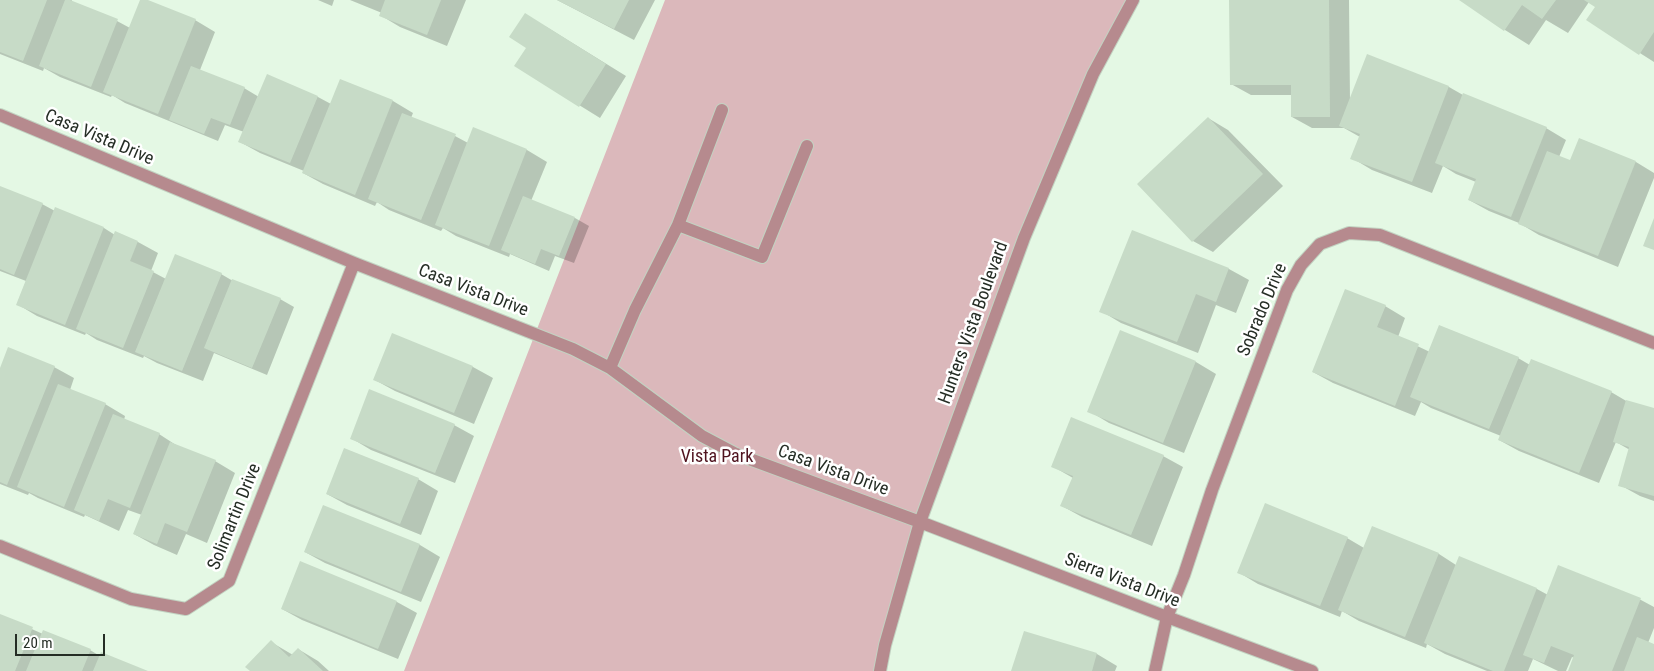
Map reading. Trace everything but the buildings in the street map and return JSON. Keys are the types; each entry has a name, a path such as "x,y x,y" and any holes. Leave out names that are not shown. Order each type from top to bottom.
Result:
{"street":[{"name":"Hunters Vista Boulevard","path":"880,671 885,645 920,522 1024,238 1093,74 1133,0"},
{"path":"610,368 634,310 678,225 722,110"},
{"name":"Casa Vista Drive","path":"0,115 354,263 573,348 610,368 702,436 736,454 920,522"},
{"path":"678,225 762,257 807,146"},
{"name":"Sobrado Drive","path":"1155,671 1167,618 1184,575 1212,490 1287,290 1301,264 1320,244 1349,233 1380,235 1654,343"},
{"name":"Solimartin Drive","path":"0,546 131,599 186,609 229,581 354,263"},
{"name":"Sierra Vista Drive","path":"920,522 1167,618 1312,671"}],"green space":[{"name":"Vista Park","path":"665,0 1133,0 1093,74 920,522 880,671 404,671"}]}
